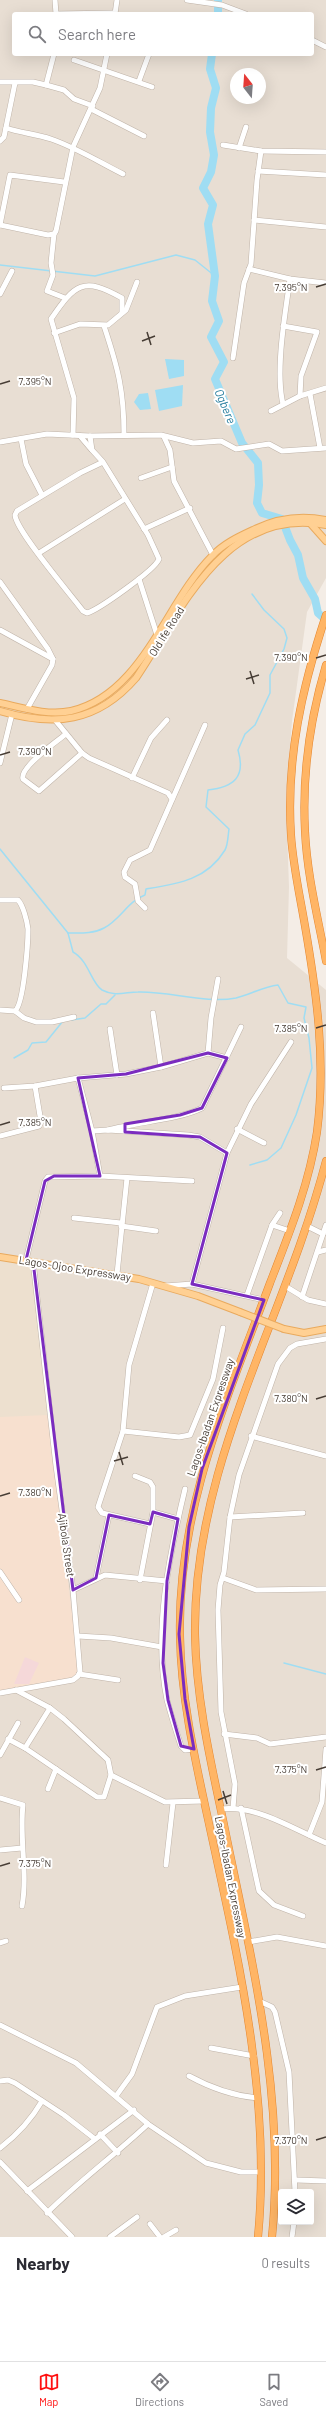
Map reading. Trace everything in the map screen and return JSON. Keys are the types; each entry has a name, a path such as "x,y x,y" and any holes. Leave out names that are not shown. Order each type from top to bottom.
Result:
{"highway":[{"name":"Lagos-Ibadan Expressway","path":"258,2237 261,2172 258,2098 254,2056 242,1987 185,1699 179,1634 182,1582 189,1527 202,1469 290,1231 314,1152 320,1112 322,1055 318,1002 293,859 291,775 302,694 326,615"},
{"path":"326,665 310,731 305,782 304,818 308,860 326,961"},
{"name":"Lagos-Ibadan Expressway","path":"272,2237 276,2133 267,2040 205,1729 196,1661 195,1613 201,1547 215,1476 231,1428 285,1286 306,1226 326,1161"}],"main road":[{"name":"Old Ife Road","path":"0,703 27,709 60,713 83,707 102,699 129,673 157,635 188,586 213,555 242,535 275,523 325,519"},
{"name":"Old Ife Road","path":"291,521 326,525"},
{"name":"Old Ife Road","path":"0,711 55,720 89,714 108,704 131,684 157,647 192,590 214,563 245,540 275,523"},
{"path":"310,523 326,541"},
{"path":"151,643 157,647"},
{"name":"Lagos-Ojoo Expressway","path":"0,1256 117,1274 164,1286 284,1329 304,1333 326,1330"}],"street":[{"path":"55,0 56,12"},
{"path":"115,12 117,0"},
{"path":"187,0 222,6 240,12"},
{"path":"314,41 326,47"},
{"path":"46,85 53,56"},
{"path":"65,298 47,291 53,275 51,267 54,234 64,182 73,147 92,108 104,70 107,56"},
{"path":"139,81 148,56"},
{"path":"74,60 139,81 152,87"},
{"path":"0,82 33,82 64,90 74,98 144,136"},
{"path":"0,141 3,140 15,83"},
{"path":"238,148 246,127"},
{"path":"6,128 23,134 43,136 73,147 124,174"},
{"path":"222,145 261,151 326,152"},
{"path":"233,358 244,283 250,269 261,151"},
{"path":"258,171 326,174"},
{"path":"54,234 48,235 0,225 10,175 64,182"},
{"path":"254,220 326,228"},
{"path":"250,269 290,279 326,283"},
{"path":"0,294 12,271"},
{"path":"283,404 279,389 283,326 290,279"},
{"path":"54,333 80,324 104,326 128,306 137,282"},
{"path":"73,435 74,398 51,319 65,298 76,288 98,286 122,298 122,312"},
{"path":"104,326 116,361 123,393 124,435"},
{"path":"283,326 317,332 301,376 300,396"},
{"path":"271,411 300,396 326,388"},
{"path":"310,394 320,448"},
{"path":"0,442 47,434 80,436 124,435 164,436 201,443 221,441 236,449 248,446 272,444 282,451 326,448"},
{"path":"80,436 103,462 144,529 159,559 157,564 139,579 87,613 39,553 17,523 15,515 18,511 42,495 103,462"},
{"path":"90,436 92,450"},
{"path":"164,436 168,445 174,482 190,508 213,555"},
{"path":"21,439 26,464 42,495"},
{"path":"168,445 180,440"},
{"path":"141,478 172,467"},
{"path":"39,553 125,499"},
{"path":"144,529 190,508"},
{"path":"139,579 157,635"},
{"path":"0,582 48,649 53,659 50,670 27,709"},
{"path":"0,630 53,659"},
{"path":"0,763 12,714"},
{"path":"55,720 82,753 132,778 168,793 174,792"},
{"path":"132,778 151,738 167,720"},
{"path":"145,908 138,901 135,884 125,877 124,872 130,860 150,850 174,792 205,725"},
{"path":"66,734 41,754 24,772 23,779 39,791 82,753"},
{"path":"168,793 172,799"},
{"path":"0,900 18,900 27,924 24,980 19,1006 15,1010"},
{"path":"208,1053 213,997 218,979"},
{"path":"0,1010 15,1010 24,1018 36,1022 52,1022 74,1017"},
{"path":"153,1013 161,1067"},
{"path":"108,1130 131,1123 180,1115 202,1108 241,1028"},
{"path":"110,1029 117,1075"},
{"path":"192,1284 227,1153 237,1129 263,1083 291,1042"},
{"path":"4,1088 35,1086 78,1078 117,1075 161,1067 208,1053 227,1058"},
{"path":"78,1078 92,1131 100,1176"},
{"path":"0,1136 39,1126 41,1122 35,1086"},
{"path":"237,1129 264,1143"},
{"path":"92,1131 108,1130 194,1136 227,1153"},
{"path":"26,1260 45,1181 54,1176 100,1176 192,1181"},
{"path":"117,1274 127,1178"},
{"path":"247,1295 272,1225 280,1214"},
{"path":"74,1218 156,1231"},
{"path":"272,1225 290,1231"},
{"path":"302,1297 326,1225"},
{"path":"306,1226 323,1234"},
{"path":"318,1252 326,1250"},
{"name":"Ajibola Street","path":"33,1262 56,1466 73,1590 78,1636 79,1674"},
{"path":"150,1524 102,1513 98,1507 123,1431 129,1365 153,1283"},
{"path":"164,1286 192,1284 264,1300"},
{"path":"285,1286 302,1297 326,1303"},
{"path":"123,1431 179,1437 190,1435 213,1379 223,1328"},
{"path":"233,1808 235,1784 224,1734 219,1677 218,1610 220,1585 223,1578 230,1517 239,1475 251,1436 265,1396 282,1357 297,1344 326,1339"},
{"path":"251,1436 326,1456"},
{"path":"135,1476 148,1480 153,1487 153,1512 140,1580"},
{"path":"184,1489 167,1581 162,1647 168,1700 181,1746 185,1750 194,1749"},
{"path":"153,1512 178,1519"},
{"path":"230,1517 303,1512"},
{"path":"96,1578 109,1515"},
{"path":"0,1572 19,1600"},
{"path":"73,1590 96,1578 112,1575 140,1580 167,1581"},
{"path":"223,1578 261,1590 326,1590"},
{"path":"78,1636 111,1638 162,1647"},
{"path":"0,1693 73,1680 79,1674 118,1680"},
{"path":"8,1739 25,1748 97,1797 104,1796 111,1775 108,1760 50,1708 16,1690"},
{"path":"25,1748 50,1708"},
{"path":"0,1755 18,1723"},
{"path":"224,1734 257,1738 270,1744 326,1737"},
{"path":"309,1835 322,1802 326,1749"},
{"path":"48,1789 56,1770"},
{"path":"111,1775 156,1799 173,1803 204,1801"},
{"path":"0,1798 23,1804 22,1848 24,1895 22,1906"},
{"path":"166,1865 173,1803"},
{"path":"220,1809 241,1808 326,1843"},
{"path":"241,1808 259,1891 274,1905 303,1916"},
{"path":"0,1850 22,1848"},
{"path":"248,1942 277,1937 326,1946"},
{"path":"0,1943 6,1940"},
{"path":"116,2096 132,2074 157,2007 185,1996 242,1987"},
{"path":"259,2001 272,2007 275,2012 285,2049 289,2072 296,2180 295,2189"},
{"path":"0,2025 76,2063 134,2110 148,2124 206,2163 241,2172 261,2172"},
{"path":"211,2048 254,2056"},
{"path":"189,2076 223,2091 242,2097 258,2098"},
{"path":"0,2081 8,2080 42,2101 94,2139"},
{"path":"0,2148 19,2132 34,2114 42,2101"},
{"path":"27,2191 100,2134 134,2110"},
{"path":"47,2213 74,2187 118,2153 148,2124"},
{"path":"100,2134 118,2153"},
{"path":"0,2162 47,2213 72,2237"},
{"path":"296,2180 326,2180"},
{"path":"110,2237 137,2218"},
{"path":"150,2224 160,2237"},
{"path":"292,2237 294,2225"},
{"path":"164,2237 176,2230"}],"highlighted area":[{"path":"208,1053 227,1058 202,1108 180,1115 125,1124 125,1132 200,1137 227,1153 192,1284 264,1300 202,1469 189,1527 179,1634 185,1699 194,1749 181,1746 168,1700 163,1663 167,1581 178,1519 153,1512 150,1524 109,1515 96,1578 73,1590 33,1261 26,1260 45,1181 54,1176 100,1176 78,1078 126,1074"}],"shaded area":[{"path":"0,0 326,0 326,578 307,612 292,721 286,800 289,887 287,958 326,990 326,2237 0,2237"},
{"path":"0,1257 33,1261 48,1415 0,1417"},
{"path":"0,1269 31,1275 78,1663 77,1680 0,1693"},
{"path":"25,1657 39,1663 29,1684 14,1684"}],"water":[{"path":"165,359 184,360 184,376 169,379"},
{"path":"183,385 182,406 159,411 155,390"},
{"path":"148,393 151,409 140,410 134,402 139,394"}],"waterway":[{"name":"Ogbere","path":"218,0 218,12"},
{"name":"Ogbere","path":"212,56 210,69 216,88 211,108 210,132 214,155 211,172 203,188 213,205 208,224 215,276 212,301 219,321 211,337 224,362 215,379 242,443 258,463 259,485 257,503 262,513 282,519 290,540 298,555 303,578 315,599 318,613 326,620"},
{"path":"0,265 95,276 176,255 195,260 215,276"},
{"path":"68,933 91,932 100,930 110,925 129,906 145,895 146,889 190,879 209,868 218,860 225,850 229,829 206,807 208,790 217,789 231,783 239,774 240,759 238,750 245,734 255,725 270,693 270,675 284,649 287,638 284,629 264,610 252,594"},
{"path":"0,849 68,933 73,952 83,961 98,987 102,990 116,994 150,992 200,998 224,999 236,998 267,987 278,985 288,1003 306,1007 304,1018 309,1038 312,1068 296,1115 281,1148 267,1160 250,1165"},
{"path":"71,1020 85,1018 101,1004 106,1004 115,995"},
{"path":"14,1058 28,1050 32,1043 46,1042 63,1021"},
{"path":"284,1663 326,1674"}]}
